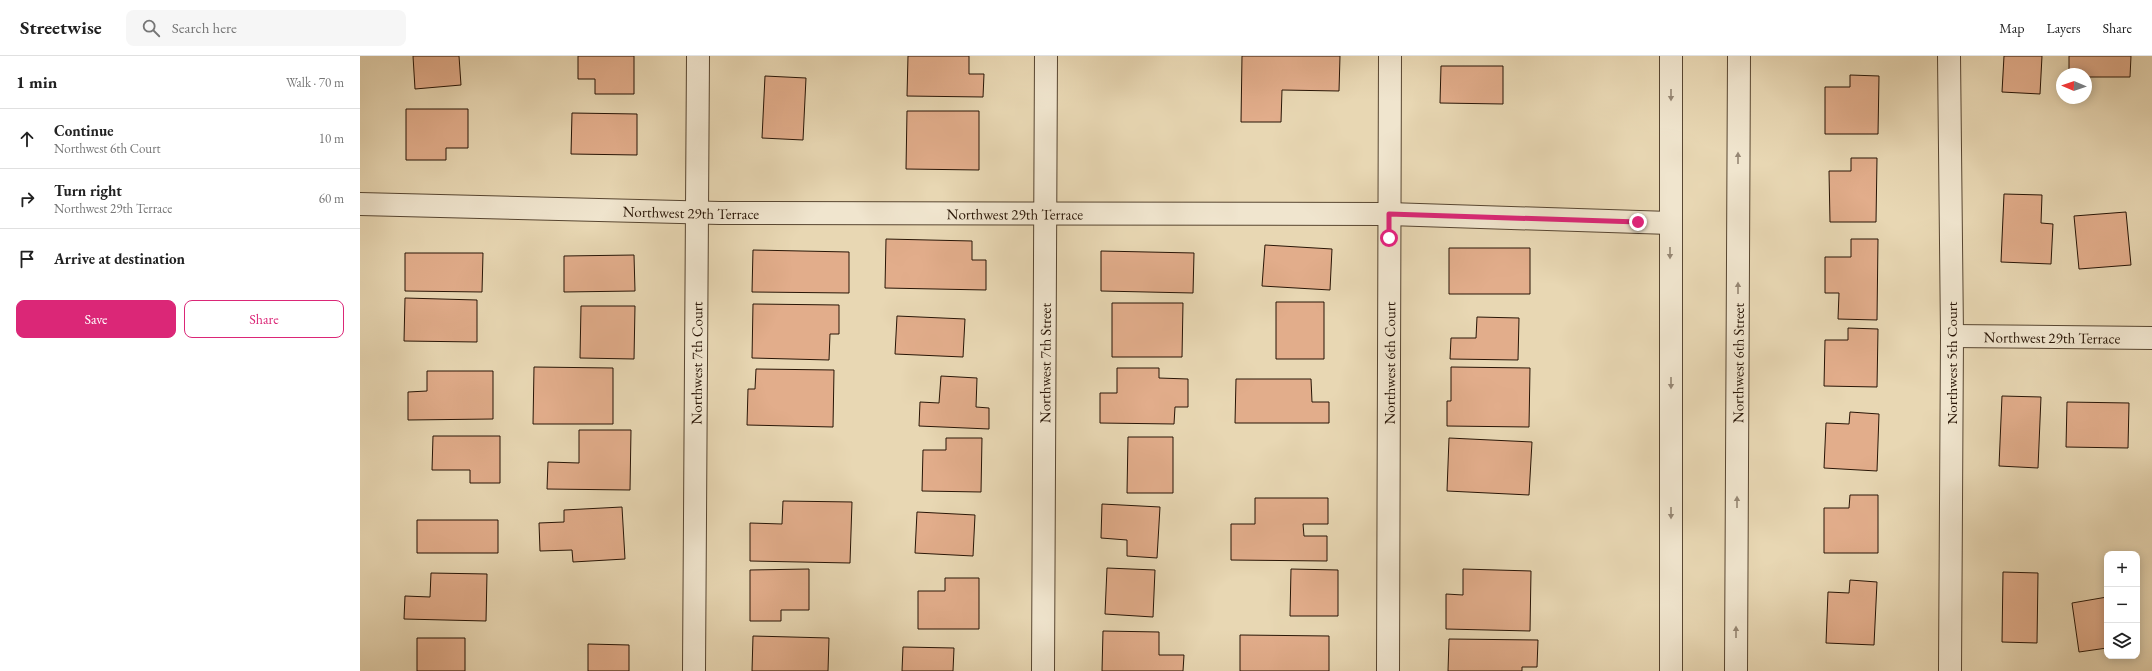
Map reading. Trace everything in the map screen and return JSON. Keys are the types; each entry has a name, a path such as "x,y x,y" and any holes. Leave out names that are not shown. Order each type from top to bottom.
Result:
{"street":[{"name":"Northwest 7th Court","path":"694,671 698,56"},
{"name":"Northwest 7th Street","path":"1044,671 1046,56"},
{"name":"Northwest 6th Court","path":"1388,671 1390,56"},
{"path":"1671,56 1671,671"},
{"name":"Northwest 6th Street","path":"1736,671 1739,56"},
{"name":"Northwest 5th Court","path":"1949,56 1952,336 1950,671"},
{"name":"Northwest 29th Terrace","path":"360,204 698,213 1046,212 1389,214 1670,223"},
{"name":"Northwest 29th Terrace","path":"1952,336 2152,338"}],"building":[{"path":"413,56 459,56 461,85 415,89"},
{"path":"578,56 634,56 634,94 595,94 595,79 578,79"},
{"path":"908,56 969,56 969,74 984,74 983,97 907,96"},
{"path":"1242,56 1340,56 1339,91 1282,90 1281,122 1241,122"},
{"path":"2004,56 2042,56 2040,94 2002,92"},
{"path":"2069,56 2131,56 2130,77 2092,77 2092,68 2069,68"},
{"path":"1441,66 1503,66 1503,104 1440,103"},
{"path":"1850,75 1879,76 1878,134 1825,134 1825,87 1850,87"},
{"path":"765,76 806,78 803,140 762,138"},
{"path":"406,109 468,109 468,148 446,148 446,160 406,160"},
{"path":"907,111 979,111 979,170 906,169"},
{"path":"572,113 637,114 637,155 571,154"},
{"path":"1851,158 1877,158 1876,222 1830,222 1829,171 1851,171"},
{"path":"2004,194 2042,195 2041,223 2053,224 2051,264 2001,262"},
{"path":"2126,212 2131,265 2079,269 2074,216"},
{"path":"886,239 972,241 972,260 986,260 986,290 885,288"},
{"path":"1851,239 1878,239 1877,320 1838,319 1839,293 1825,293 1825,257 1851,257"},
{"path":"1265,245 1332,249 1330,290 1262,286"},
{"path":"1449,248 1530,248 1530,294 1449,294"},
{"path":"753,250 849,252 849,293 752,292"},
{"path":"1101,251 1194,253 1193,293 1101,291"},
{"path":"405,253 483,253 482,292 405,291"},
{"path":"634,255 635,291 564,292 564,256"},
{"path":"405,298 477,300 477,342 404,341"},
{"path":"1276,302 1324,302 1324,359 1276,359"},
{"path":"1112,303 1183,303 1182,357 1112,357"},
{"path":"753,304 839,305 839,334 830,334 829,360 752,358"},
{"path":"581,306 635,306 634,359 580,358"},
{"path":"897,316 965,319 963,357 895,354"},
{"path":"1477,317 1519,318 1518,360 1450,359 1451,338 1476,338"},
{"path":"1848,328 1878,329 1877,387 1824,386 1825,340 1848,340"},
{"path":"534,367 613,368 613,424 533,424"},
{"path":"1451,367 1530,368 1529,427 1447,426 1447,401 1451,401"},
{"path":"1117,368 1159,368 1159,378 1188,379 1188,407 1175,407 1174,424 1100,423 1100,393 1117,393"},
{"path":"756,369 834,370 833,427 747,425 748,389 755,389"},
{"path":"427,371 493,371 493,419 408,420 408,392 427,391"},
{"path":"941,376 977,378 976,407 989,408 989,429 919,426 920,402 939,403"},
{"path":"1236,379 1311,379 1312,402 1329,402 1329,423 1235,423"},
{"path":"2002,396 2041,397 2038,468 1999,466"},
{"path":"2067,402 2129,403 2128,448 2066,447"},
{"path":"1850,412 1879,414 1877,471 1824,468 1826,423 1849,424"},
{"path":"579,430 631,430 630,490 547,489 548,462 579,463"},
{"path":"433,436 500,436 500,483 470,483 470,470 432,470"},
{"path":"1128,437 1173,437 1173,493 1127,493"},
{"path":"946,438 982,438 981,492 922,491 923,450 946,450"},
{"path":"1449,438 1532,442 1529,495 1447,491"},
{"path":"1850,495 1878,495 1878,553 1824,553 1824,508 1849,508"},
{"path":"1255,498 1328,498 1328,524 1303,524 1304,536 1327,536 1327,561 1231,560 1231,524 1255,524"},
{"path":"783,501 852,502 850,563 750,561 750,523 782,524"},
{"path":"1102,504 1160,507 1157,558 1127,556 1127,540 1101,538"},
{"path":"622,507 625,559 573,562 572,550 540,551 539,523 564,522 564,510"},
{"path":"917,512 975,515 973,556 915,553"},
{"path":"417,520 498,520 498,553 417,553"},
{"path":"1107,568 1155,570 1153,617 1105,614"},
{"path":"809,569 809,610 781,610 781,621 750,621 750,570"},
{"path":"1291,569 1338,570 1338,616 1290,616"},
{"path":"1463,569 1531,571 1530,631 1446,629 1446,594 1463,595"},
{"path":"2003,572 2038,573 2037,643 2002,642"},
{"path":"431,573 487,574 486,621 404,619 405,596 430,597"},
{"path":"945,578 979,578 979,629 918,629 918,591 945,591"},
{"path":"1850,580 1877,582 1874,645 1826,643 1828,592 1849,593"},
{"path":"2104,598 2104,648 2079,652 2072,603"},
{"path":"1103,631 1159,632 1159,655 1184,655 1183,671 1102,671"},
{"path":"1240,635 1329,636 1329,671 1240,671"},
{"path":"753,636 829,638 828,671 752,671"},
{"path":"417,638 465,638 465,671 417,671"},
{"path":"1449,639 1538,640 1537,667 1522,667 1522,671 1448,671"},
{"path":"588,644 629,645 629,671 588,671"},
{"path":"903,647 954,648 953,671 902,671"}],"route":[{"path":"1389,238 1389,214 1638,222"}]}
